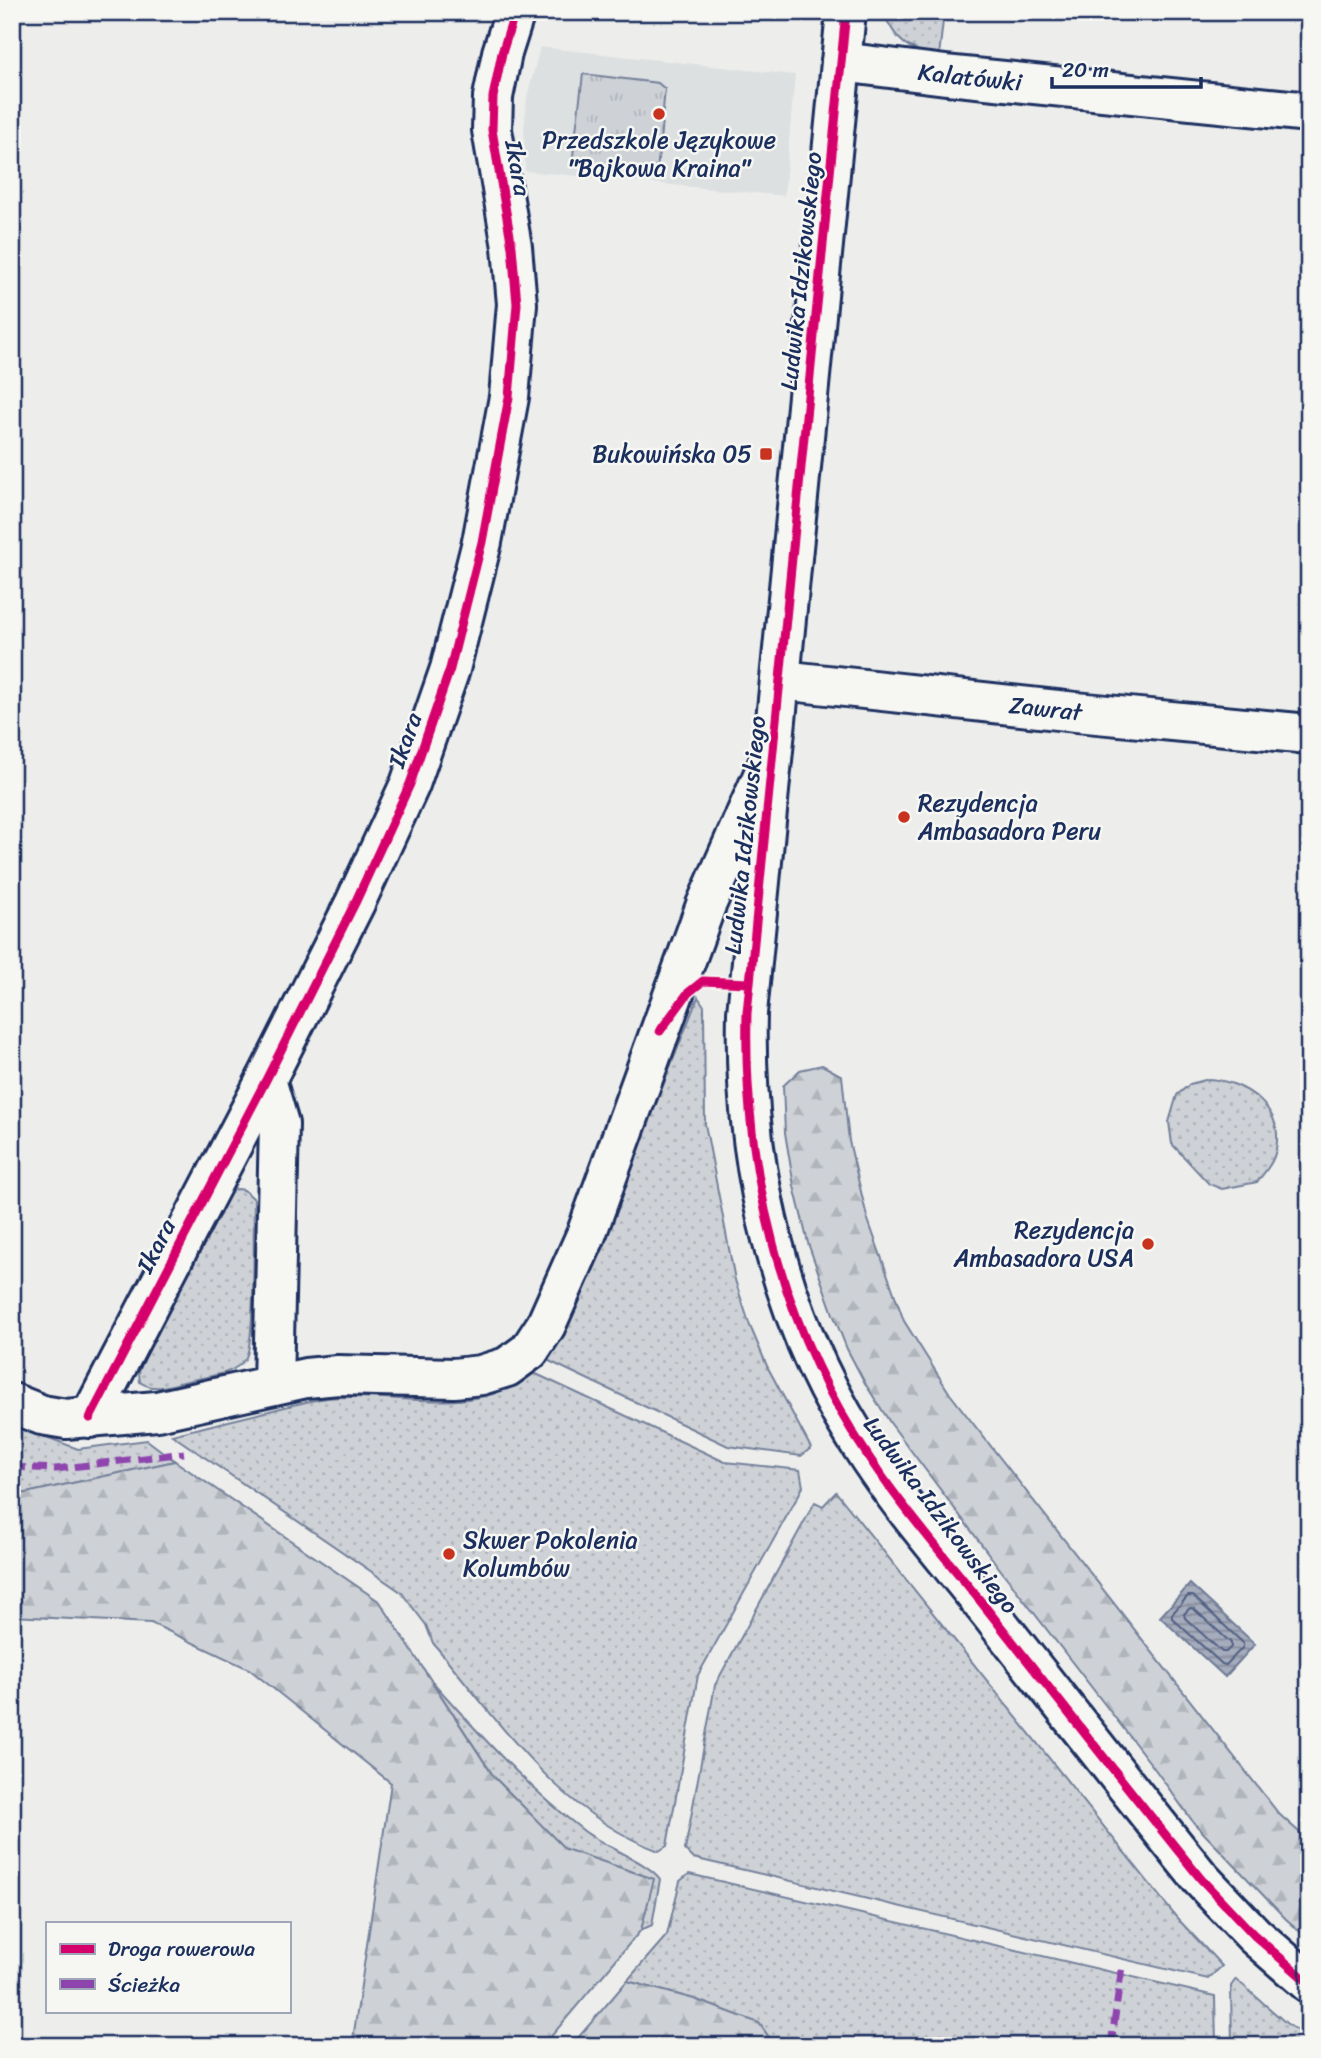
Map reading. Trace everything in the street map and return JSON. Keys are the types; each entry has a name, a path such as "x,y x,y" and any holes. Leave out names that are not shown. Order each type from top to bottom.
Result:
{"street":[{"name":"Ikara","path":"90,1418 355,903 410,784 450,669 471,594 509,397 516,329 517,304 512,247 492,130 493,97 502,53 515,12"},
{"name":"Ludwika Idzikowskiego","path":"846,12 747,1013 747,1099 770,1236 789,1298 817,1366 883,1477 1162,1831 1227,1908 1309,1983"},
{"name":"Kalatówki","path":"841,62 1309,111"},
{"name":"Zawrat","path":"781,681 1309,734"},
{"path":"12,1403 42,1415 66,1419 90,1418 157,1411 306,1378 338,1375 454,1378 481,1375 507,1367 529,1351 546,1325 586,1235 710,893 772,755"},
{"path":"266,1080 279,1124 273,1385"}],"shaded area":[{"name":"Przedszkole Językowe \"Bajkowa Kraina\"","path":"540,47 795,75 784,196 525,171 527,97"}],"green space":[{"path":"883,12 944,12 939,56 919,51 904,43 893,31"},
{"path":"583,74 658,83 665,89 657,172 572,164"},
{"path":"698,997 704,1006 705,1124 735,1280 767,1366 811,1448 801,1456 728,1446 547,1360 570,1321"},
{"path":"822,1065 842,1076 849,1141 867,1217 904,1321 950,1394 1279,1814 1309,1841 1309,1939 1286,1919 1194,1823 891,1424 866,1385 847,1349 808,1243 785,1133 783,1086 800,1070"},
{"path":"1209,1079 1236,1085 1248,1091 1268,1109 1274,1121 1277,1134 1275,1154 1257,1182 1222,1189 1209,1184 1172,1144 1169,1122 1177,1095 1190,1084"},
{"path":"232,1190 244,1190 254,1199 251,1331 245,1359 221,1374 165,1387 146,1385 140,1382 139,1373 143,1360 223,1199"},
{"path":"534,1373 725,1462 800,1470 803,1487 698,1675 667,1846 659,1851 623,1835 591,1814 533,1762 433,1643 426,1625 401,1592 172,1435 327,1398 461,1400 486,1396 511,1387"},
{"path":"12,1424 78,1449 147,1440 175,1461 12,1496"},
{"path":"175,1461 380,1602 494,1777 565,1849 654,1879 641,1930 543,2046 352,2046 391,1783 249,1669 151,1623 12,1616 12,1496"},
{"path":"836,1492 1177,1918 1222,1966 1208,1979 693,1858 685,1850 715,1685 815,1502 823,1506"},
{"path":"431,1680 504,1759 563,1814 584,1831 646,1867 660,1879 652,1925 641,1930 653,1879 565,1849 494,1777"},
{"path":"689,1874 1215,1996 1216,2046 775,2046 759,2023 694,1999 627,1981 667,1935 680,1881"},
{"path":"1236,1979 1286,2023 1309,2039 1309,2046 1232,2046 1231,1986"},
{"path":"627,1981 694,1999 759,2023 775,2046 571,2046"}],"water":[{"path":"1190,1584 1255,1644 1225,1677 1160,1617"}],"marked path":[{"path":"12,1467 56,1469 184,1453"},
{"path":"1111,2046 1122,1966"}],"cycle path":[{"path":"90,1418 355,903 410,784 450,669 482,542 509,397 517,304 512,247 492,130 493,97 502,53 515,12"},
{"path":"846,12 747,1013 747,1072 752,1131 774,1246 791,1302 813,1356 839,1409 885,1480 1201,1879 1254,1935 1309,1983"},
{"path":"660,1031 688,993 703,981 749,983"}],"place":[{"name":"Przedszkole Językowe \"Bajkowa Kraina\"","path":"659,114"},
{"name":"Bukowińska 05","path":"766,454"},
{"name":"Rezydencja Ambasadora Peru","path":"904,817"},
{"name":"Rezydencja Ambasadora USA","path":"1148,1244"},
{"name":"Skwer Pokolenia Kolumbów","path":"449,1554"}]}
